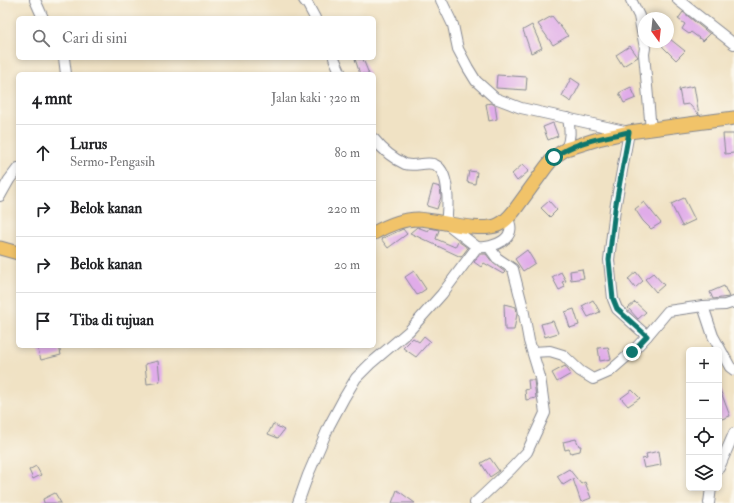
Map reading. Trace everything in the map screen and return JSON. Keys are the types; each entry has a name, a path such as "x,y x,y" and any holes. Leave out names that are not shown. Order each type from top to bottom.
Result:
{"main road":[{"path":"376,231 403,220 418,219 479,228 498,225 508,218 554,157 566,149 598,139 629,132 734,118"},
{"path":"0,248 16,252"}],"street":[{"path":"35,0 42,16"},
{"path":"304,0 314,16"},
{"path":"441,0 453,25 458,49 468,68 476,81 496,98 505,103 541,113 629,132 615,209 609,260 613,299 617,309 647,336"},
{"path":"631,0 640,16 645,48 644,54 651,130"},
{"path":"678,0 734,44"},
{"path":"64,60 66,72"},
{"path":"335,60 341,72"},
{"path":"566,149 570,134 568,118"},
{"path":"376,141 394,158 406,164 432,164 442,170 446,182 446,223 477,247 489,247 505,240 509,235 511,228 508,218"},
{"path":"0,196 16,171"},
{"path":"298,503 308,475 330,426 356,378 409,331 442,294 477,247"},
{"path":"475,503 527,452 545,413 540,377 532,352 513,269 497,258 489,247"},
{"path":"532,352 550,351 563,355 580,371 593,379 609,372 632,352 668,311 703,306 725,305 734,302"},
{"path":"703,306 712,336 734,370"},
{"path":"722,461 734,433"},
{"path":"709,503 711,491"}],"building":[{"path":"683,12 710,34 703,41 691,32 689,34 682,29 685,24 678,19"},
{"path":"552,16 568,36 553,45 538,24"},
{"path":"532,25 542,48 531,53 523,30"},
{"path":"674,42 685,51 676,60 664,48 674,48"},
{"path":"630,46 638,57 623,66 616,55"},
{"path":"355,60 363,60 368,72 359,72"},
{"path":"497,75 527,77 526,90 496,88"},
{"path":"571,78 580,84 571,102 562,96"},
{"path":"694,86 699,115 689,104 682,105 679,89"},
{"path":"631,87 636,98 624,103 619,93"},
{"path":"491,103 495,105 497,119 489,121 486,104"},
{"path":"553,123 558,136 548,140 543,127"},
{"path":"723,134 734,134 734,153 725,154"},
{"path":"523,164 529,171 517,181 512,174"},
{"path":"469,171 477,172 475,184 467,182"},
{"path":"433,185 440,187 441,197 437,209 427,206"},
{"path":"684,198 695,220 682,226 671,204"},
{"path":"549,201 557,210 550,217 541,208"},
{"path":"644,202 661,223 651,229 643,221 635,209"},
{"path":"417,227 428,231 430,228 439,230 436,239 455,247 458,241 468,248 461,257 410,233"},
{"path":"403,229 407,234 388,248 381,239"},
{"path":"527,250 535,263 523,271 515,259"},
{"path":"480,254 486,254 493,263 505,272 503,274 484,263 481,267 474,262"},
{"path":"582,269 584,278 571,280 570,271"},
{"path":"414,271 426,289 417,295 405,277"},
{"path":"561,272 566,281 562,282 565,287 559,290 552,277"},
{"path":"636,272 643,281 635,288 628,279"},
{"path":"653,273 664,285 656,292 645,279"},
{"path":"724,286 729,297 713,299 710,292"},
{"path":"593,300 600,312 588,317 582,306"},
{"path":"635,302 646,312 638,319 628,308"},
{"path":"504,304 516,307 517,314 514,330 505,330"},
{"path":"574,309 579,325 570,328 565,312"},
{"path":"553,321 558,333 545,337 541,324"},
{"path":"424,336 430,341 416,357 403,348 413,338 419,342"},
{"path":"608,347 611,359 600,361 598,348"},
{"path":"37,348 59,348 61,355 41,360"},
{"path":"158,361 160,382 147,384 145,364"},
{"path":"565,366 571,374 557,382 552,373"},
{"path":"528,380 534,380 536,398 526,400 525,390 529,389"},
{"path":"632,390 640,398 628,406 621,398"},
{"path":"722,395 730,416 722,419"},
{"path":"273,424 284,430 278,438 268,434"},
{"path":"576,439 579,446 581,446 580,451 571,453 569,449 565,450 563,442"},
{"path":"659,451 661,465 644,468 642,459 647,458 646,454"},
{"path":"490,458 499,471 490,477 481,463"},
{"path":"36,466 41,475 33,479 29,470"},
{"path":"569,469 581,484 585,482 591,498 581,502 573,479 563,485 557,476"},
{"path":"397,490 415,503 392,503"},
{"path":"55,493 61,503 44,503 43,499"}],"route":[{"path":"554,157 566,149 576,145 629,132 615,209 609,260 613,299 617,309 647,336 632,352"}]}
